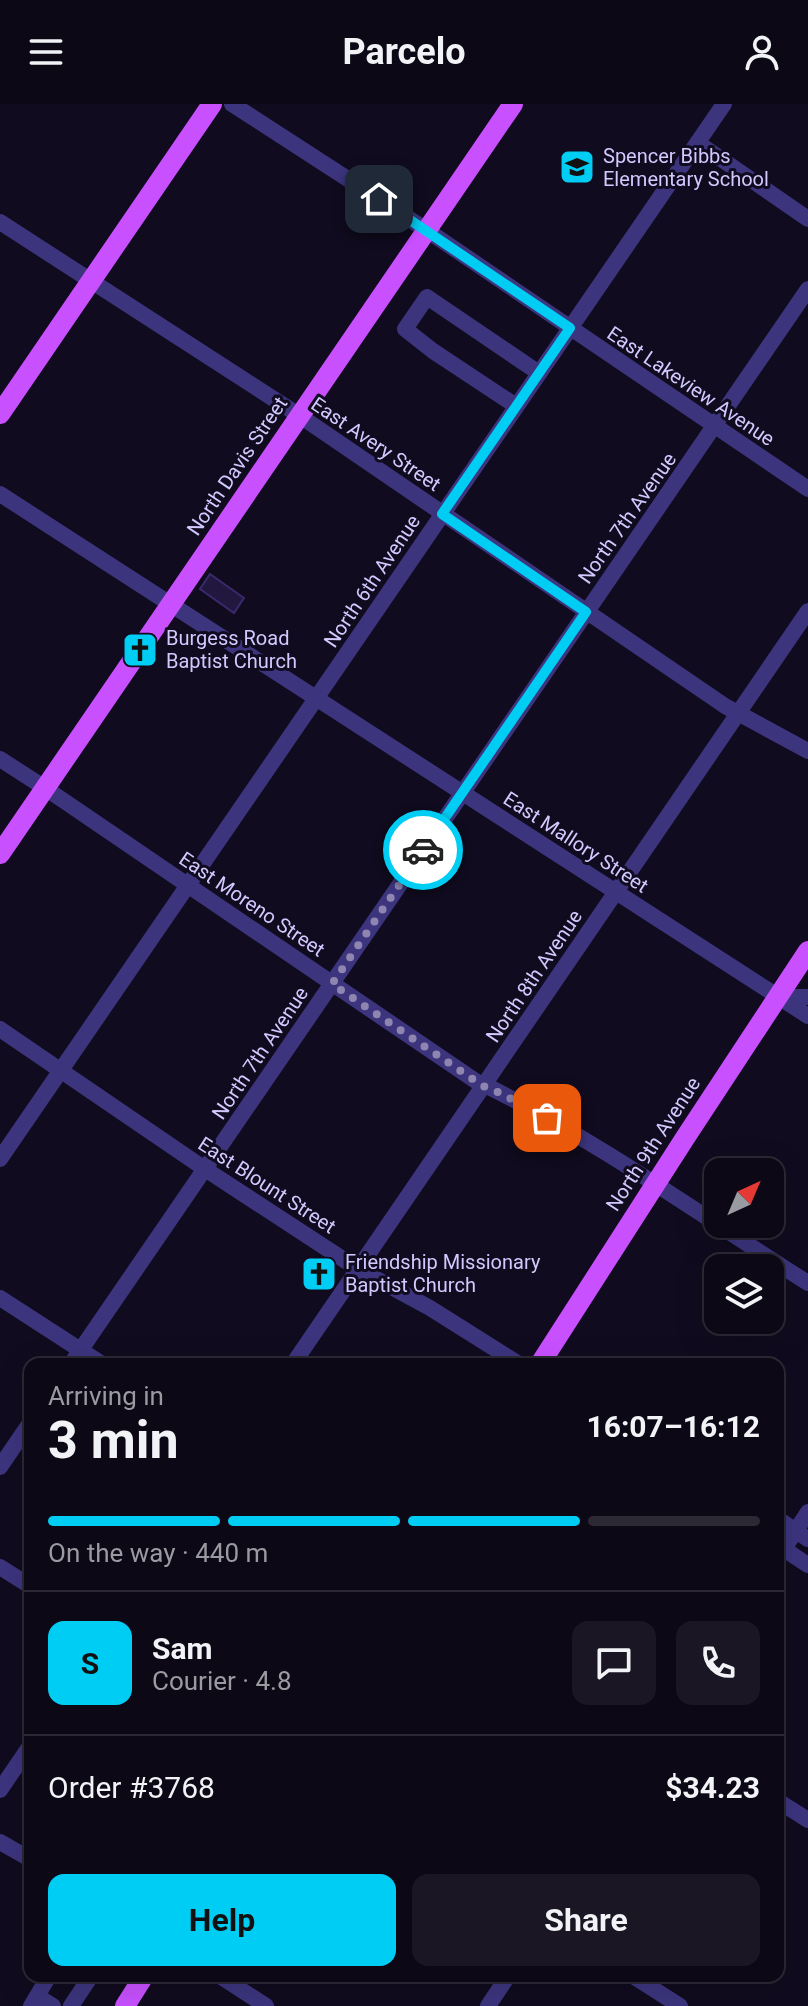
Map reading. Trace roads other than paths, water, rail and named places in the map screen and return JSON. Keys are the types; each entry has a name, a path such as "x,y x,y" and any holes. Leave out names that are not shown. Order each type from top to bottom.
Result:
{"main road":[{"path":"0,414 212,104"},
{"name":"North Davis Street","path":"0,854 513,104"},
{"name":"North 9th Avenue","path":"544,1358 808,951"},
{"path":"125,2006 140,1982"}],"street":[{"name":"East Lakeview Avenue","path":"232,104 428,231 808,489"},
{"name":"North 6th Avenue","path":"0,1159 724,104"},
{"path":"698,143 808,219"},
{"name":"East Avery Street","path":"0,222 300,416 738,714 808,751"},
{"name":"North 7th Avenue","path":"75,1357 808,289"},
{"path":"516,406 405,329 427,297 539,373"},
{"name":"East Mallory Street","path":"0,494 808,1016"},
{"name":"North 8th Avenue","path":"297,1358 808,611"},
{"name":"East Moreno Street","path":"0,759 483,1086 547,1118 656,1184 808,1283"},
{"path":"778,997 808,997"},
{"name":"East Blount Street","path":"0,1029 358,1269 430,1308 509,1358"},
{"path":"0,1298 75,1357"},
{"path":"0,1467 24,1432"},
{"path":"784,1548 802,1535 808,1512"},
{"path":"784,1523 802,1535"},
{"path":"784,1553 808,1565"},
{"path":"0,1567 24,1582"},
{"path":"0,1790 24,1755"},
{"path":"784,1805 808,1820"},
{"path":"0,1842 24,1856"},
{"path":"45,1982 34,2001 53,2006"},
{"path":"71,2006 87,1982"},
{"path":"229,1982 266,2006"},
{"path":"488,2006 504,1982"},
{"path":"642,1982 680,2006"}],"place":[{"name":"Spencer Bibbs Elementary School","path":"577,167"},
{"name":"Burgess Road Baptist Church","path":"140,650"},
{"name":"Friendship Missionary Baptist Church","path":"319,1274"}]}
